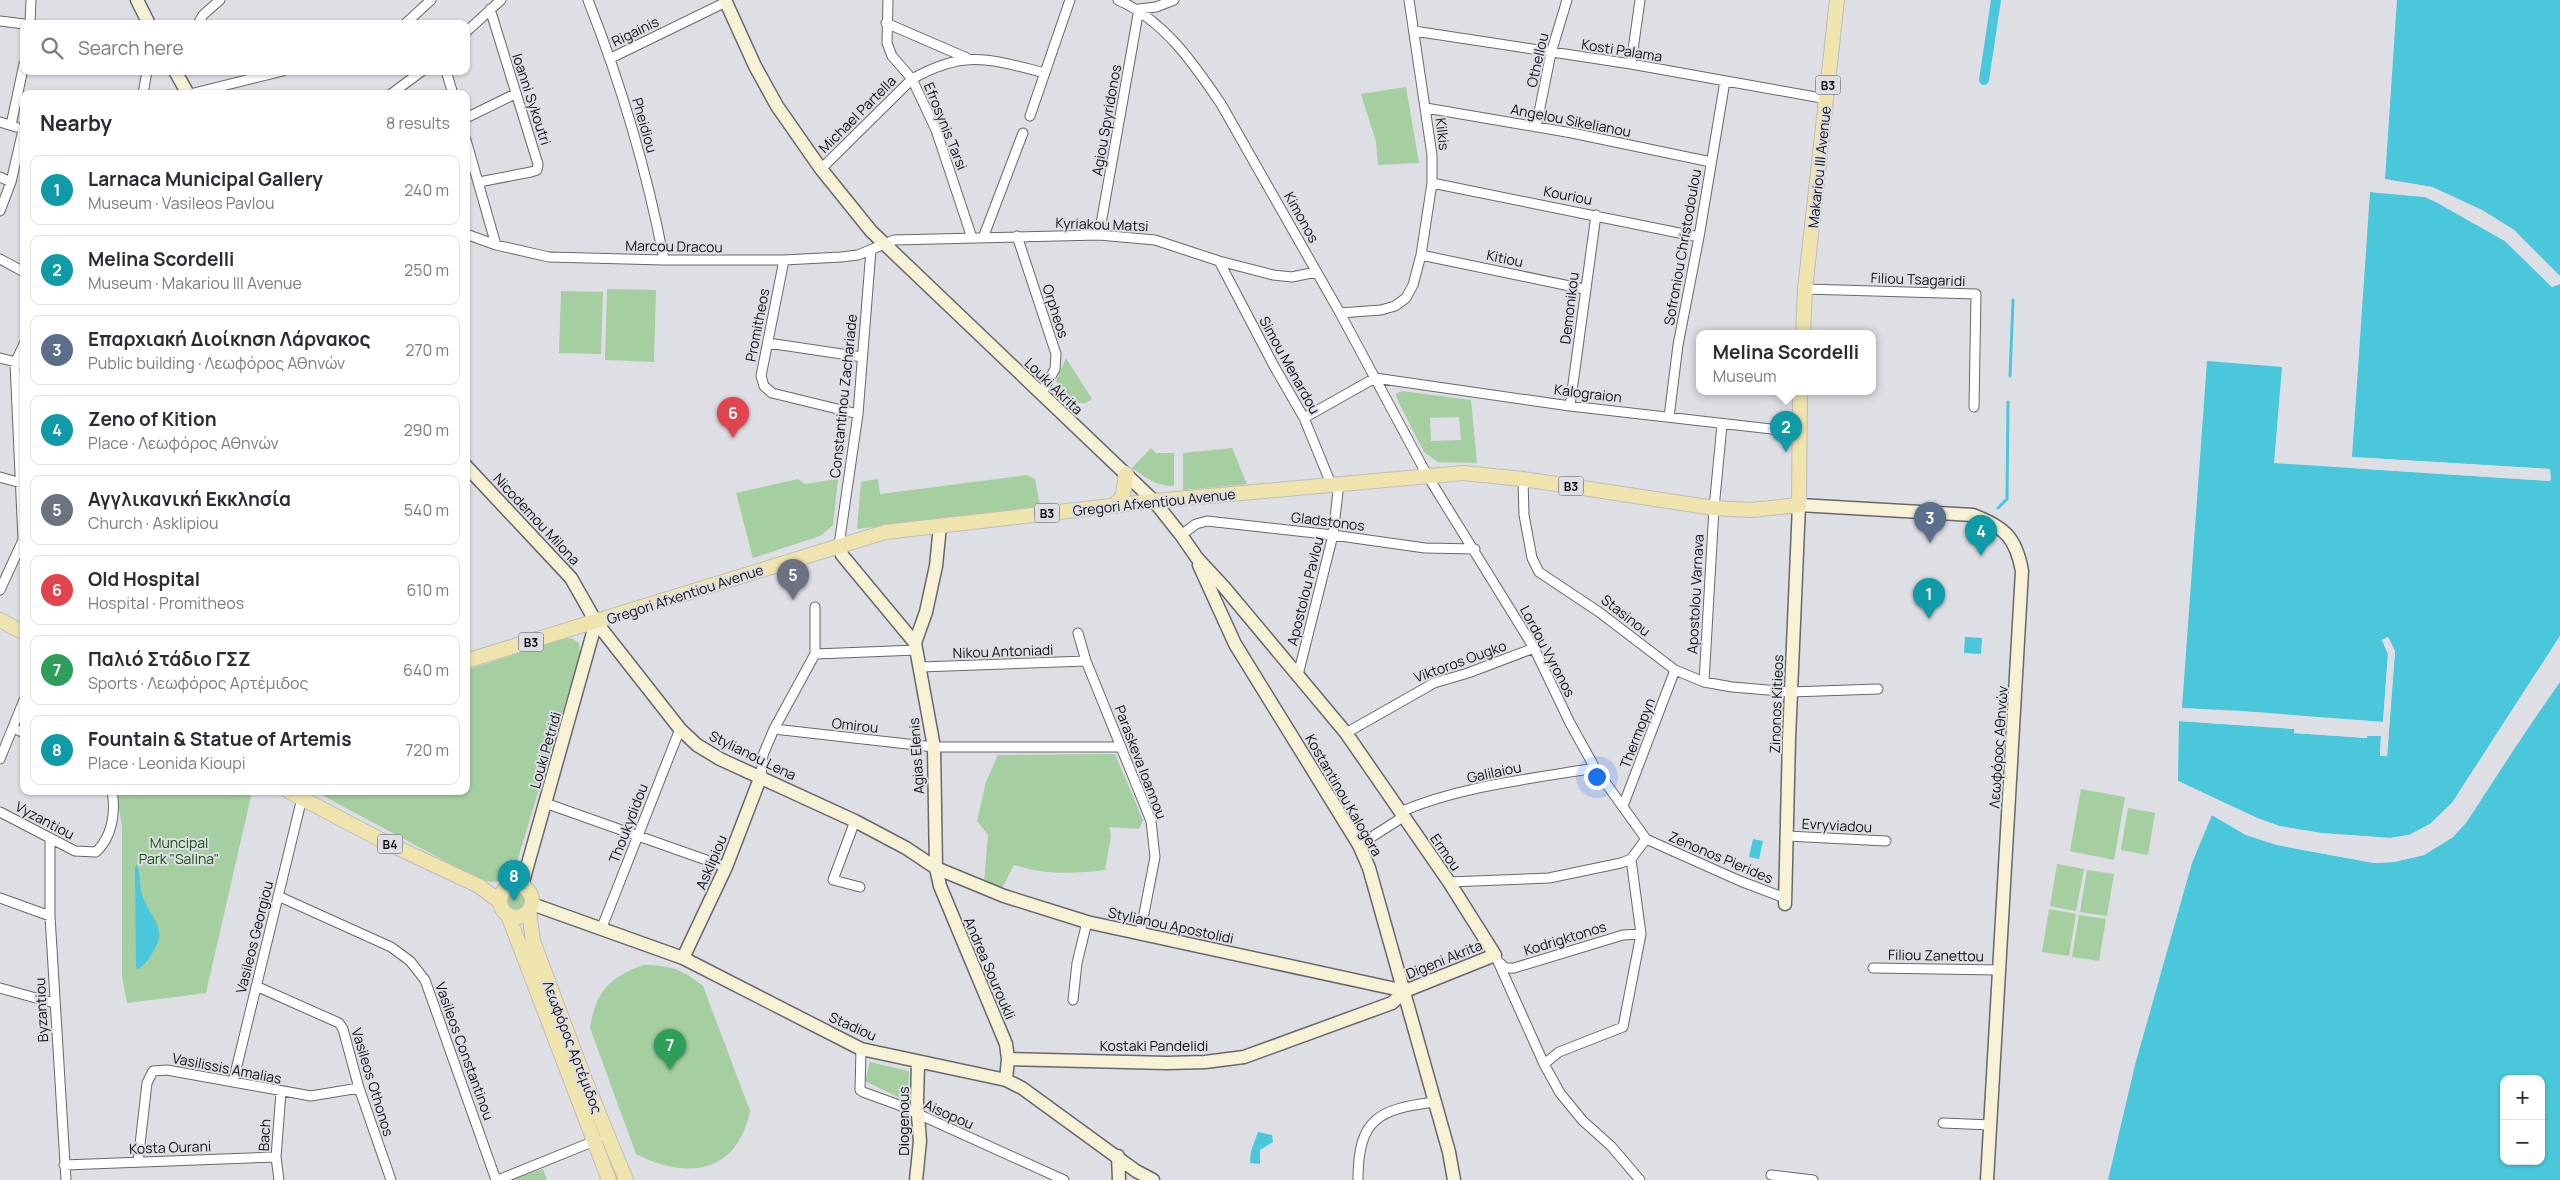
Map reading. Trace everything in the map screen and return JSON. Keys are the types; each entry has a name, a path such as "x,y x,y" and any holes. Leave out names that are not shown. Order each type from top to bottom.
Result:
{"main road":[{"name":"Makariou III Avenue","path":"1803,330 1837,0"},
{"path":"1799,506 1798,432 1800,395"},
{"name":"Gregori Afxentiou Avenue","path":"470,660 885,532 1154,501 1462,473 1523,479 1714,508 1751,510 1799,506"},
{"path":"1115,506 1123,495 1126,474"},
{"path":"0,620 20,631"},
{"name":"B4","path":"296,795 384,841 501,896 501,907 508,915"},
{"path":"501,896 511,885 522,885"},
{"name":"B4","path":"522,885 529,891 530,907"},
{"path":"508,915 521,916 530,907"},
{"name":"Λεωφόρος Αρτέμιδος","path":"530,907 533,941 600,1139 609,1180"},
{"name":"Λεωφόρος Αρτέμιδος","path":"508,915 600,1139 626,1180"}],"street":[{"path":"30,20 32,0"},
{"path":"138,0 147,20"},
{"path":"200,20 203,15 220,0"},
{"path":"409,20 431,0"},
{"name":"Pheidiou","path":"588,0 611,58 655,211 664,260"},
{"name":"Efrosynis Tarsi","path":"888,0 887,43 892,56 912,79 936,130 972,238"},
{"path":"1030,116 1070,0"},
{"name":"Kimonos","path":"1118,0 1139,9 1164,31 1217,97 1340,313 1427,475"},
{"path":"1139,9 1156,7 1174,0"},
{"name":"Kilkis","path":"1340,313 1381,310 1395,306 1406,298 1421,255 1432,183 1432,155 1409,0"},
{"name":"Othellou","path":"1536,127 1551,53 1567,0"},
{"path":"1631,64 1640,0"},
{"name":"Rigainis","path":"611,58 725,1"},
{"name":"Louki Akrita","path":"725,1 754,66 777,106 877,246 1041,394 1154,501 1181,534 1197,558"},
{"path":"470,28 495,3"},
{"name":"Ioanni Sykoutri","path":"479,182 536,170 538,164 515,94 495,3"},
{"name":"Agiou Spyridonos","path":"1099,235 1139,9"},
{"path":"0,21 20,24"},
{"path":"886,23 968,58 1045,73"},
{"name":"Kosti Palama","path":"1414,31 1631,64 1827,99"},
{"name":"Michael Partella","path":"821,169 912,79 946,63 968,58"},
{"path":"11,126 22,75"},
{"path":"144,90 146,75"},
{"path":"178,75 187,90"},
{"path":"205,90 267,75"},
{"path":"396,90 417,75"},
{"path":"447,75 452,90"},
{"name":"Sofroniou Christodoulou","path":"1670,417 1678,344 1700,237 1710,162 1725,81"},
{"path":"470,116 515,94"},
{"name":"Angelou Sikelianou","path":"1426,108 1536,127 1710,162"},
{"path":"0,122 20,129"},
{"path":"984,238 1023,133"},
{"path":"0,211 11,182 20,146"},
{"path":"470,153 496,245"},
{"path":"0,177 11,182"},
{"name":"Kouriou","path":"1432,183 1700,237"},
{"name":"Demonikou","path":"1570,406 1584,289 1596,215"},
{"name":"Marcou Dracou","path":"470,235 496,245 549,257 664,260 784,260 841,257 877,246"},
{"name":"Kyriakou Matsi","path":"877,246 894,240 1099,235 1155,240 1220,261 1292,277 1316,272"},
{"name":"Orpheos","path":"1017,236 1056,354 1055,369 1041,394"},
{"name":"Constantinou Zachariade","path":"839,545 858,414 862,357 877,246"},
{"name":"Kitiou","path":"1421,255 1584,289"},
{"path":"0,259 20,270"},
{"name":"Promitheos","path":"784,260 761,376 764,386 772,393 858,414"},
{"name":"Simou Menardou","path":"1220,261 1274,366 1304,418 1335,484"},
{"name":"Filiou Tsagaridi","path":"1806,289 1976,294 1974,407"},
{"path":"768,343 862,357"},
{"path":"0,358 19,363 20,424"},
{"path":"1304,418 1375,378"},
{"name":"Kalograion","path":"1375,378 1570,406 1722,425 1798,432"},
{"name":"Apostolou Varnava","path":"1704,682 1714,508 1722,425"},
{"name":"Nicodemou Milona","path":"470,470 571,578 596,622"},
{"name":"Lordou Vyronos","path":"1427,475 1534,648 1570,724 1595,768 1646,839"},
{"path":"0,478 20,484"},
{"name":"Stasinou","path":"1523,479 1524,515 1532,558 1539,572 1599,612 1675,670 1704,682 1732,687 1791,692 1878,689"},
{"name":"Apostolou Pavlou","path":"1298,675 1333,535 1335,484"},
{"name":"Zinonos Kitieos","path":"1785,901 1799,506"},
{"name":"Λεωφόρος Αθηνών","path":"1799,506 1974,515 1992,522 2005,532 2013,541 2018,553 2022,571 2019,636 1987,1180"},
{"name":"Gladstonos","path":"1181,534 1196,524 1207,521 1333,535 1425,548 1475,550"},
{"path":"815,654 916,646 936,566 940,526"},
{"name":"Agias Elenis","path":"839,545 842,556 916,646 934,747 936,868"},
{"path":"0,590 20,547"},
{"name":"Ermou","path":"1197,558 1224,587 1346,733 1449,882 1497,959 1544,1064 1560,1093 1573,1109 1611,1146 1640,1180"},
{"name":"Kostantinou Kalogera","path":"1197,558 1234,644 1359,845 1369,868 1449,1152 1454,1180"},
{"path":"1212,596 1224,587"},
{"path":"761,776 763,755 774,729 815,654 815,606"},
{"name":"Stylianou Lena","path":"596,622 680,729 697,745 720,759 855,820 906,848 936,868"},
{"name":"Louki Petridi","path":"522,885 596,622"},
{"name":"Paraskeva Ioannou","path":"1078,633 1086,661 1151,821 1156,857 1140,934"},
{"name":"Viktoros Ougko","path":"1346,733 1434,683 1468,674 1534,648"},
{"name":"Nikou Antoniadi","path":"921,667 1086,661"},
{"name":"Thermopyn","path":"1623,806 1675,670"},
{"path":"0,759 20,710"},
{"path":"13,728 20,731"},
{"name":"Thoukydidou","path":"602,927 680,729"},
{"name":"Omirou","path":"774,729 934,747 1122,747"},
{"name":"Galilaiou","path":"1359,845 1419,804 1496,784 1595,768"},
{"name":"Asklipiou","path":"683,958 726,867 761,776"},
{"name":"Vyzantiou","path":"0,812 75,851 85,853 96,852 104,844 114,817 112,795"},
{"name":"Vasileos Georgiou","path":"232,1082 302,798"},
{"path":"545,802 638,837 726,867"},
{"path":"855,820 833,880 860,887"},
{"name":"Evryviadou","path":"1787,836 1886,841"},
{"name":"Byzantiou","path":"50,838 50,916 54,1003 66,1180"},
{"path":"1449,882 1549,878 1621,863 1632,859 1646,839"},
{"name":"Zenonos Pierides","path":"1646,839 1785,901"},
{"path":"1544,1064 1559,1052 1623,1027 1641,934 1632,859"},
{"name":"Stylianou Apostolidi","path":"936,868 1004,896 1088,922 1405,991"},
{"name":"Andrea Souroukli","path":"936,868 940,886 1006,1044 1008,1059 1006,1080"},
{"name":"Vasileos Constantinou","path":"278,896 391,947 410,961 425,980 497,1180"},
{"path":"0,898 50,916"},
{"name":"Stadiou","path":"530,907 602,927 683,958 861,1049 918,1063 1006,1080 1022,1088 1153,1180"},
{"path":"1073,1000 1076,963 1088,922"},
{"name":"Kodrigktonos","path":"1497,959 1505,968 1514,968 1623,935 1641,934"},
{"name":"Digeni Akrita","path":"1405,991 1497,959"},
{"name":"Filiou Zanettou","path":"1872,968 2000,970"},
{"name":"Vasileos Othonos","path":"256,986 339,1023 343,1030 359,1088 391,1180"},
{"path":"0,988 54,1003"},
{"name":"Kostaki Pandelidi","path":"1008,1059 1167,1063 1205,1062 1244,1057 1392,1004 1405,991"},
{"name":"Aisopou","path":"861,1049 860,1090 896,1104 1064,1180"},
{"name":"Diogenous","path":"916,1180 920,1141 917,1102 918,1063"},
{"name":"Vasilissis Amalias","path":"138,1162 147,1083 153,1071 167,1070 281,1092 320,1096 359,1088"},
{"name":"Bach","path":"279,1180 276,1156 281,1092"},
{"path":"1358,1180 1361,1148 1367,1130 1377,1117 1393,1108 1435,1102"},
{"path":"1942,1123 1991,1125"},
{"path":"497,1180 600,1139"},
{"name":"Kosta Ourani","path":"64,1165 276,1156"},
{"path":"1118,1156 1119,1180"},
{"path":"1771,1175 1813,1180"}],"green space":[{"path":"1406,87 1419,163 1378,165 1376,142 1361,94"},
{"path":"607,289 656,290 654,362 605,360"},
{"path":"561,291 603,292 601,354 559,353"},
{"path":"1066,358 1092,399 1086,403 1070,403 1056,381"},
{"path":"1402,391 1471,400 1477,463 1438,462 1424,452 1396,394","holes":["1459,417 1461,440 1431,441 1430,418"]},
{"path":"1151,448 1156,453 1174,453 1174,486 1156,483 1132,468"},
{"path":"1232,448 1247,484 1183,490 1183,453"},
{"path":"1027,475 1035,479 1040,506 857,529 861,482 878,479 880,494"},
{"path":"798,479 805,484 838,479 833,525 820,536 753,558 736,493"},
{"path":"566,638 573,639 579,643 580,654 516,865 510,875 496,882 479,879 322,795 470,795 470,669"},
{"path":"1115,754 1143,820 1139,829 1109,827 1111,836 1105,870 1059,873 1038,871 1014,865 1002,888 984,883 988,835 977,821 986,782 998,755"},
{"path":"2081,789 2125,797 2114,860 2070,851"},
{"name":"Muncipal Park \"Salina\"","path":"117,795 251,796 206,993 127,1003 122,976 122,826"},
{"path":"2128,808 2155,813 2148,855 2121,850"},
{"path":"2057,864 2084,869 2076,911 2050,906"},
{"path":"2087,870 2114,874 2107,916 2080,912"},
{"path":"514,889 519,890 525,896 525,906 519,912 514,913 509,912 503,906 502,901 503,896 509,890"},
{"path":"2049,909 2076,914 2069,956 2042,952"},
{"path":"2079,915 2106,919 2099,961 2072,957"},
{"path":"643,965 675,969 703,986 750,1111 743,1132 734,1148 722,1159 707,1166 691,1168 674,1167 636,1154 590,1028 596,1005 606,988 621,975"},
{"path":"870,1062 909,1071 908,1095 902,1099 865,1081"},
{"path":"543,1169 547,1180 512,1180 513,1179"}],"water":[{"path":"2397,0 2560,0 2560,276 2514,230 2482,210 2432,187 2385,179"},
{"path":"2370,192 2425,197 2436,202 2505,241 2552,287 2560,284 2560,636 2452,803 2430,824 2409,835 2390,838 2321,833 2279,826 2257,818 2178,781 2179,721 2294,729 2294,733 2367,738 2367,736 2381,736 2380,756 2387,756 2395,651 2388,637 2382,640 2388,654 2383,722 2182,708 2207,361 2282,367 2274,463 2550,481 2550,469 2352,457"},
{"path":"1965,637 1982,638 1981,654 1964,653"},
{"path":"2560,682 2560,1180 2108,1180 2135,1065 2192,863 2212,815 2246,835 2277,845 2374,863 2394,862 2424,855 2453,837"},
{"path":"1753,839 1763,841 1759,859 1749,857"},
{"path":"137,865 142,895 159,929 157,944 153,952 138,969 136,968 135,867"},
{"path":"1258,1132 1272,1135 1273,1142 1260,1150 1260,1164 1250,1163 1251,1151"}],"pier":[{"path":"2382,179 2432,187 2482,210 2514,230 2560,279 2512,232 2481,213 2431,190 2384,182"},
{"path":"2371,190 2425,194 2507,239 2552,285 2560,282 2560,284 2552,287 2505,241 2436,202 2425,197 2370,192"},
{"path":"2352,457 2550,469 2551,478 2550,481 2351,468 2351,465 2549,478 2549,471 2352,459"},
{"path":"2560,636 2560,641 2454,804 2432,826 2410,837 2389,841 2321,836 2278,829 2256,821 2177,783 2178,781 2257,818 2279,826 2321,833 2390,838 2409,835 2430,824 2452,803"},
{"path":"2388,637 2395,651 2387,756 2380,756 2381,736 2367,736 2367,738 2294,733 2294,729 2179,721 2180,719 2294,726 2297,731 2364,735 2367,733 2382,734 2384,736 2383,754 2385,754 2393,651 2387,640 2385,642 2390,654 2384,724 2181,710 2182,708 2243,711 2383,722 2388,654 2382,640"},
{"path":"2560,679 2466,823 2453,837 2424,855 2394,862 2374,863 2277,845 2246,835 2210,814 2213,813 2247,832 2278,843 2330,853 2374,860 2394,860 2423,853 2451,836 2464,821"}],"waterway":[{"path":"1984,80 1996,0"},
{"path":"2010,376 2013,300"},
{"path":"1998,508 2007,499 2008,402"}],"place":[{"name":"Old Hospital","path":"733,438"},
{"name":"Melina Scordelli","path":"1786,452"},
{"name":"Επαρχιακή Διοίκηση Λάρνακος","path":"1930,543"},
{"name":"Zeno of Kition","path":"1981,556"},
{"name":"Αγγλικανική Εκκλησία","path":"793,600"},
{"name":"Larnaca Municipal Gallery","path":"1929,619"},
{"name":"Fountain & Statue of Artemis","path":"514,901"},
{"name":"Παλιό Στάδιο ΓΣΖ","path":"670,1070"}]}
